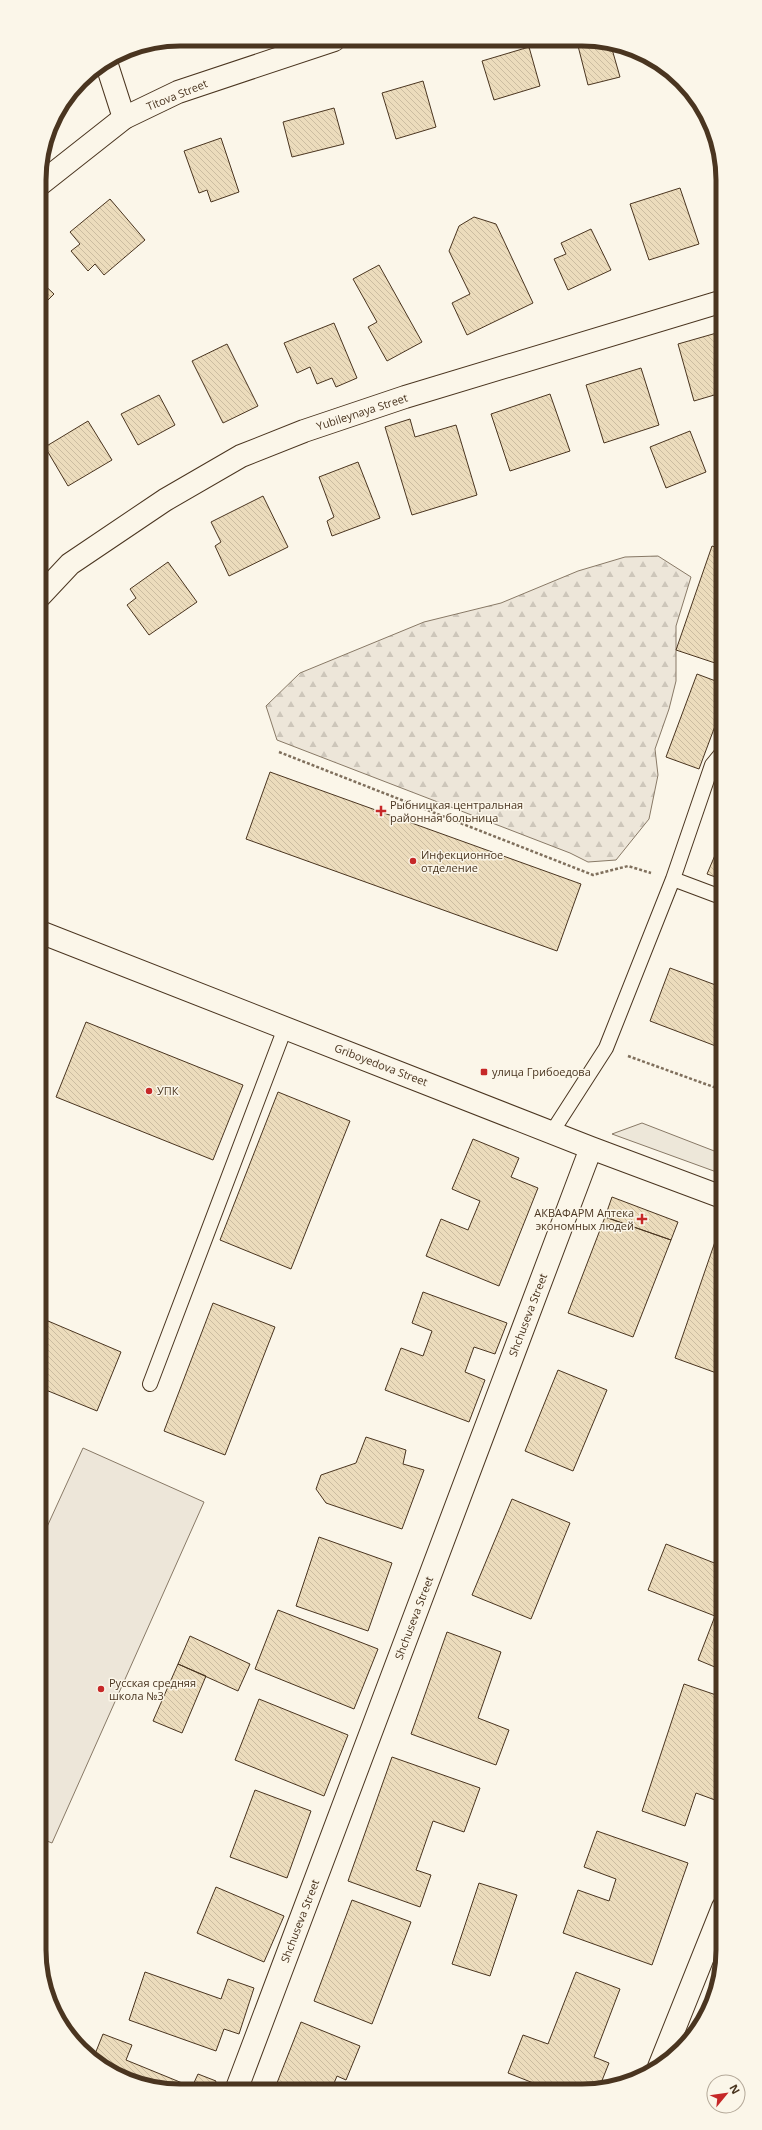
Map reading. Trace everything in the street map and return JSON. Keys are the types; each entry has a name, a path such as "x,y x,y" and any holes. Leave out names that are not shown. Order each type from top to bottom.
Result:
{"street":[{"name":"Titova Street","path":"46,179 124,118 178,92 316,46"},
{"path":"108,68 124,118"},
{"name":"Yubileynaya Street","path":"46,590 70,564 165,500 241,456 304,431 398,400 716,303"},
{"name":"Griboyedova Street","path":"46,934 591,1148 716,1194"},
{"name":"Shchuseva Street","path":"239,2084 591,1148"},
{"path":"663,2057 716,1924"}],"lane":[{"path":"552,1132 606,1048 673,879 712,765 716,760"},
{"path":"673,879 716,895"},
{"path":"150,1384 285,1028"}],"path":[{"path":"279,752 593,875 628,866 673,879"},
{"path":"606,1048 716,1088"}],"green space":[{"path":"658,556 691,577 676,626 676,681 669,709 655,749 658,775 649,819 616,860 588,862 570,853 277,740 266,706 300,673 424,622 501,603 578,571 625,557"},
{"path":"83,1448 204,1502 52,1843 46,1841 46,1529"}],"shaded area":[{"path":"642,1123 716,1152 716,1172 612,1134"}],"building":[{"path":"578,46 591,46 612,50 620,77 588,85"},
{"path":"529,47 540,86 494,100 482,61"},
{"path":"423,81 436,127 396,139 382,93"},
{"path":"334,108 344,144 292,157 283,122"},
{"path":"221,138 239,192 211,202 207,190 199,193 184,151"},
{"path":"680,188 699,244 649,260 630,204"},
{"path":"110,199 145,240 104,275 95,264 88,271 71,251 80,244 70,232"},
{"path":"474,217 496,224 533,303 467,335 452,303 470,294 449,251 459,226"},
{"path":"591,229 611,270 568,290 554,259 566,254 561,243"},
{"path":"379,265 422,342 387,361 368,327 377,322 353,279"},
{"path":"46,287 54,294 46,302"},
{"path":"334,323 357,378 336,387 332,378 317,384 310,367 297,373 284,343"},
{"path":"716,333 716,394 694,401 678,344"},
{"path":"227,344 258,406 223,423 192,361"},
{"path":"641,368 659,425 604,443 586,385"},
{"path":"550,394 570,451 510,471 491,414"},
{"path":"159,395 175,425 138,445 121,414"},
{"path":"410,419 415,437 456,425 477,495 412,515 385,427"},
{"path":"88,421 112,460 68,486 46,446"},
{"path":"690,431 706,472 666,488 650,447"},
{"path":"358,462 380,518 332,536 327,521 334,517 319,477"},
{"path":"263,496 288,547 229,576 215,546 221,542 211,522"},
{"path":"712,546 716,547 716,663 676,650"},
{"path":"168,562 197,602 149,635 127,605 136,598 130,589"},
{"path":"697,674 716,681 716,723 699,769 666,757"},
{"name":"Инфекционное отделение","path":"270,772 581,884 557,951 246,839"},
{"path":"716,853 716,877 707,874"},
{"path":"670,968 716,985 716,1046 650,1021"},
{"name":"УПК","path":"86,1022 243,1085 213,1160 56,1097"},
{"path":"278,1092 350,1121 291,1269 220,1240"},
{"path":"473,1139 519,1158 511,1177 538,1188 499,1286 426,1256 441,1219 468,1230 480,1201 452,1189"},
{"name":"АКВАФАРМ Аптека экономных людей","path":"612,1197 678,1222 671,1240 605,1217"},
{"path":"605,1217 671,1240 633,1337 568,1313"},
{"path":"716,1239 716,1373 675,1358"},
{"path":"423,1292 507,1323 495,1354 474,1347 465,1372 485,1380 469,1422 385,1390 401,1348 423,1356 432,1331 412,1323"},
{"path":"213,1303 275,1327 225,1455 164,1431"},
{"path":"46,1320 121,1352 97,1411 46,1390"},
{"path":"558,1370 607,1390 573,1471 525,1451"},
{"path":"366,1437 406,1450 403,1464 424,1470 402,1529 326,1503 316,1489 321,1475 356,1463"},
{"path":"512,1499 570,1523 531,1619 472,1595"},
{"path":"319,1537 392,1563 368,1631 296,1606"},
{"path":"666,1544 716,1564 716,1668 698,1660 715,1616 648,1590"},
{"path":"278,1610 378,1649 354,1709 255,1669"},
{"path":"447,1632 501,1652 478,1718 509,1730 496,1765 411,1734"},
{"path":"190,1636 250,1664 238,1691 178,1664"},
{"path":"178,1664 206,1676 182,1733 153,1721"},
{"path":"684,1684 716,1695 715,1800 696,1793 685,1826 642,1811"},
{"path":"259,1699 348,1735 324,1796 235,1760"},
{"path":"392,1757 480,1788 464,1832 433,1821 416,1870 431,1875 420,1907 348,1881"},
{"path":"255,1790 311,1811 287,1878 230,1857"},
{"path":"597,1831 688,1863 652,1965 563,1933 578,1890 609,1901 616,1879 584,1867"},
{"path":"479,1883 517,1895 490,1976 452,1964"},
{"path":"216,1887 284,1916 264,1962 197,1933"},
{"path":"352,1900 411,1922 372,2024 314,2001"},
{"path":"145,1972 221,1999 228,1979 254,1988 239,2034 224,2029 216,2051 129,2020"},
{"path":"576,1972 620,1989 594,2057 609,2063 601,2082 591,2084 536,2084 508,2073 523,2035 548,2044"},
{"path":"301,2022 360,2046 346,2080 337,2076 334,2084 277,2084"},
{"path":"103,2034 132,2045 126,2060 185,2084 171,2084 137,2077 121,2070 95,2053"},
{"path":"198,2074 216,2081 215,2084 193,2084"}],"place":[{"name":"Рыбницкая центральная районная больница","path":"381,811"},
{"name":"Инфекционное отделение","path":"413,861"},
{"name":"улица Грибоедова","path":"484,1072"},
{"name":"УПК","path":"149,1091"},
{"name":"АКВАФАРМ Аптека экономных людей","path":"642,1219"},
{"name":"Русская средняя школа №3","path":"101,1689"}]}
